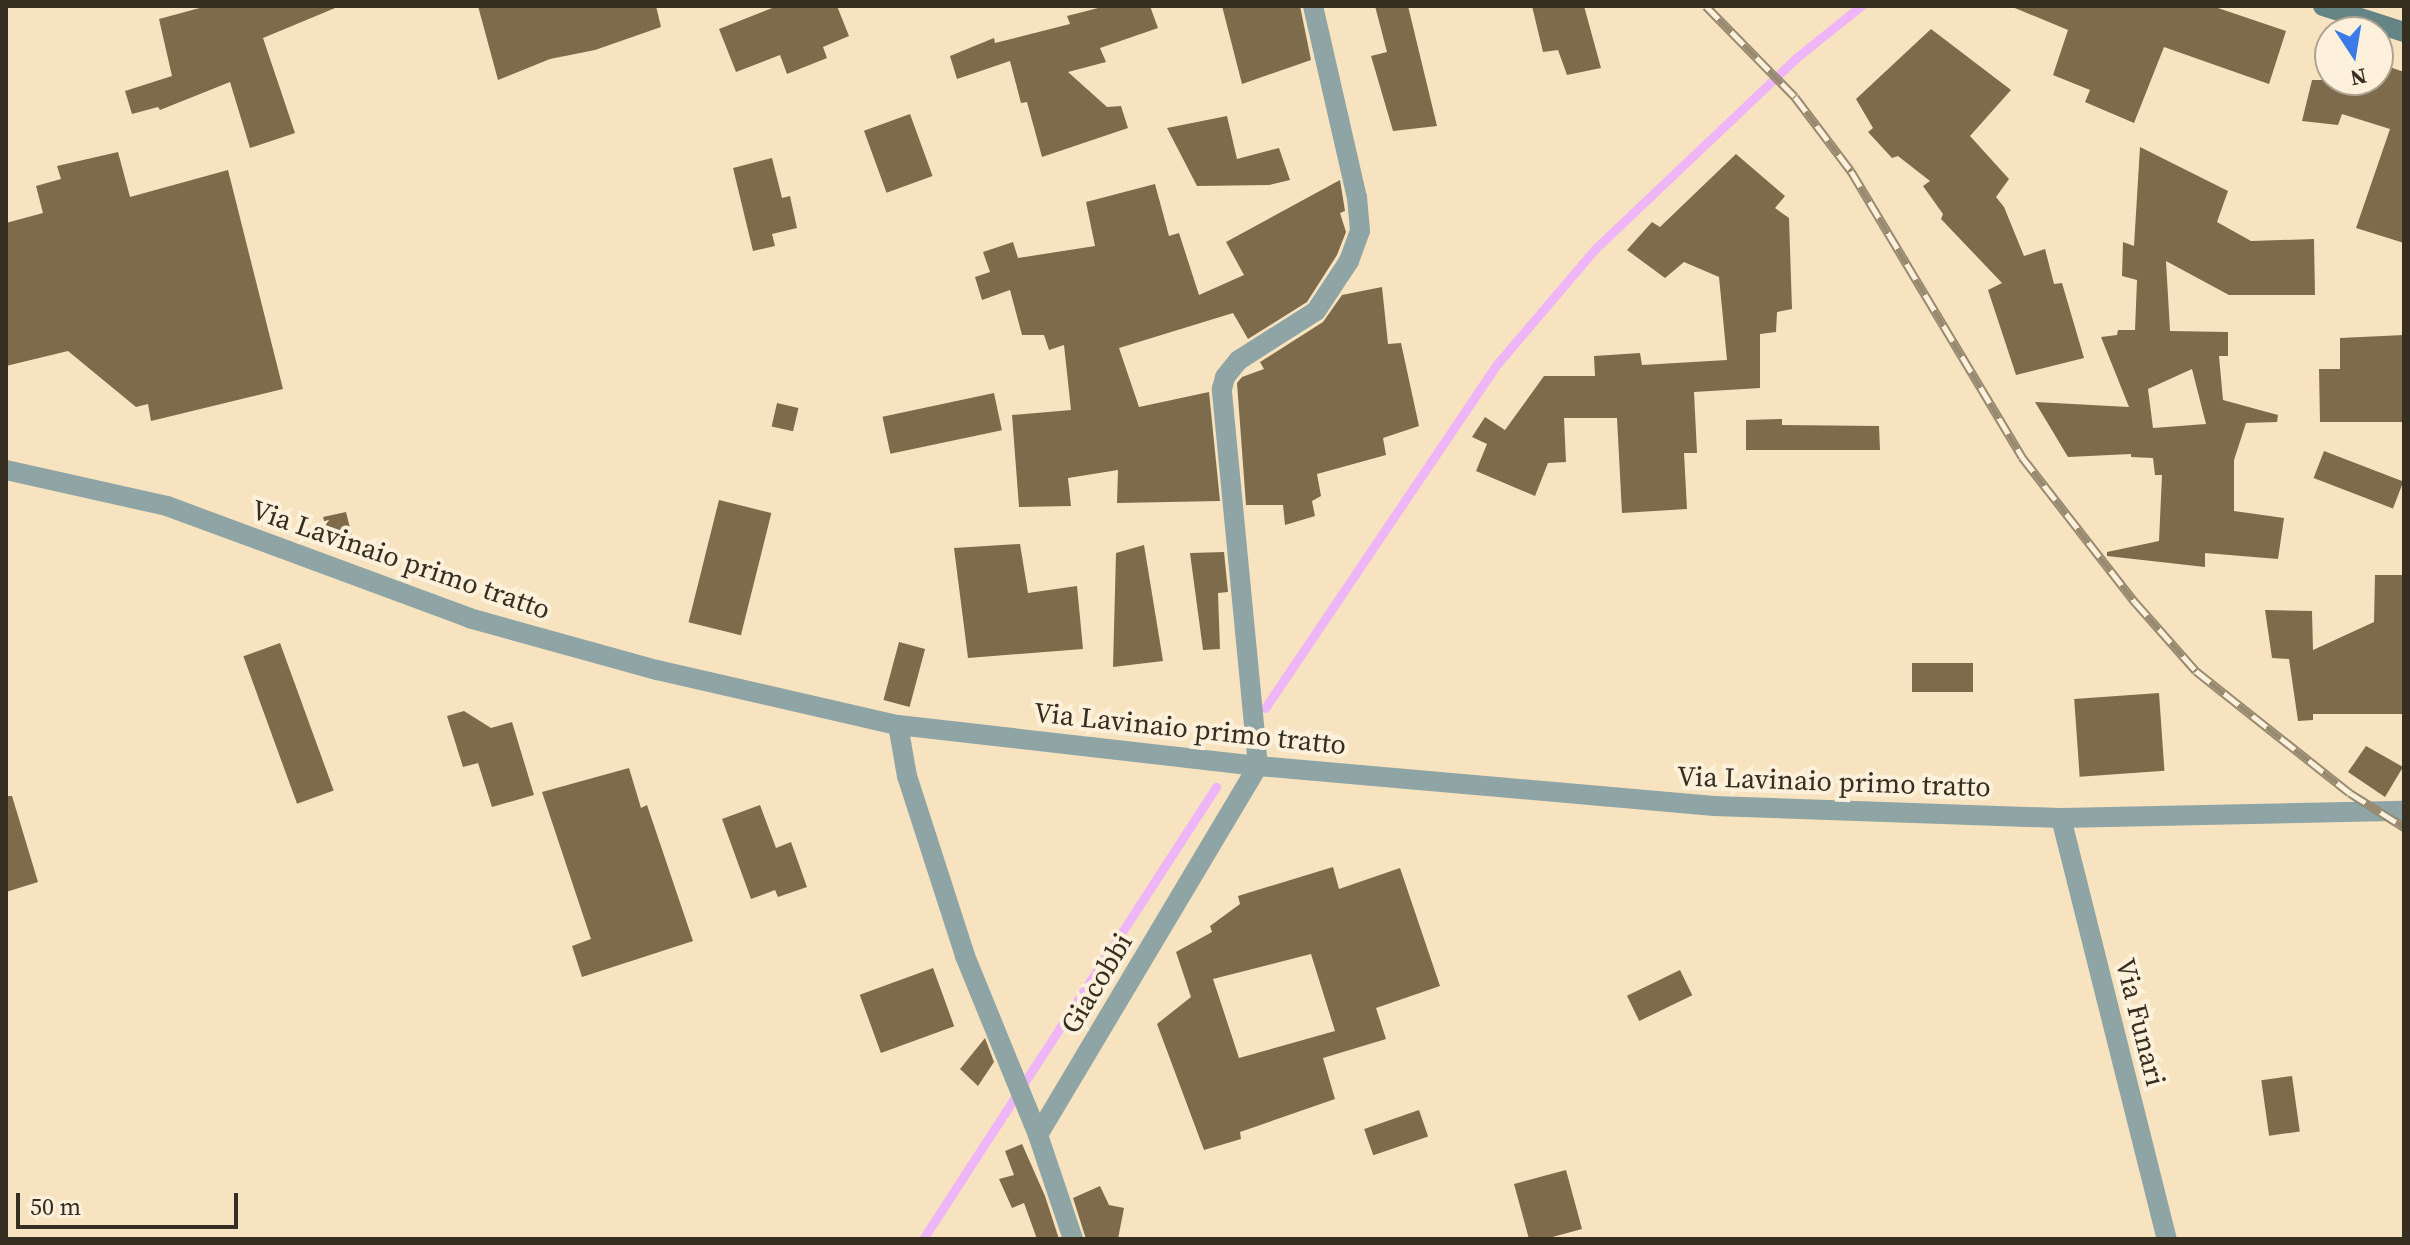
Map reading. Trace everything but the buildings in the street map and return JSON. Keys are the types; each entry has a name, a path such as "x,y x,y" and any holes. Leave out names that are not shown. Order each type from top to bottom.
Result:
{"main road":[{"path":"2323,6 2404,32"}],"street":[{"path":"1258,766 1222,389 1225,377 1239,360 1316,311 1349,261 1360,231 1357,198 1313,6"},
{"name":"Via Lavinaio primo tratto","path":"6,470 167,506 496,626 657,670 898,725 1258,766 1714,806 2061,818 2404,811"},
{"path":"898,725 907,776 965,956 1038,1135 1073,1239"},
{"name":"Giacobbi","path":"1038,1135 1258,766"},
{"name":"Via Funari","path":"2061,818 2167,1239"}],"waterway":[{"path":"1265,708 1498,363 1596,248 1796,58 1861,6"},
{"path":"923,1239 1216,787"}],"railway":[{"path":"1706,6 1795,97 1851,171 2022,457 2135,602 2196,671 2350,793 2404,827"}]}
